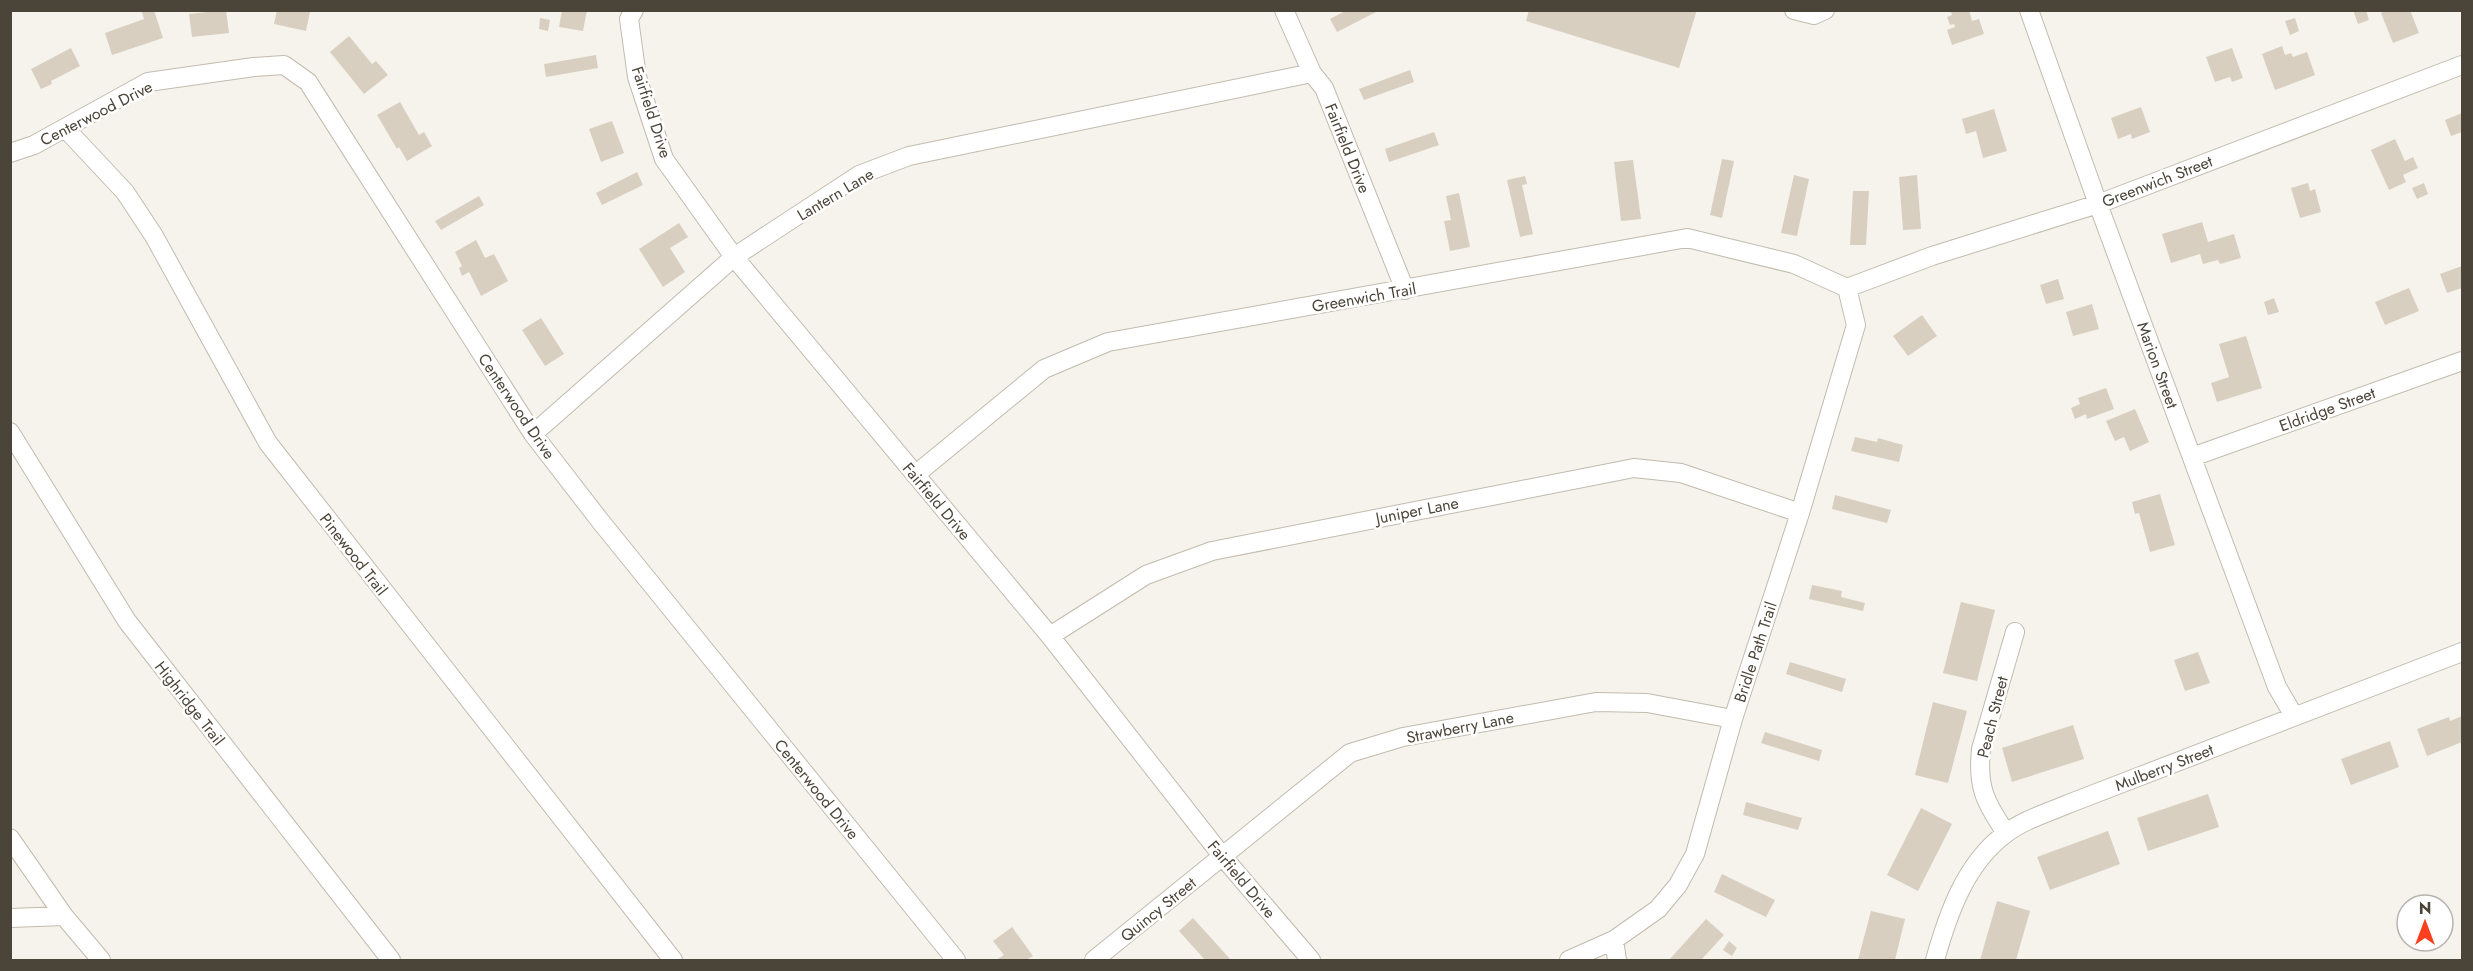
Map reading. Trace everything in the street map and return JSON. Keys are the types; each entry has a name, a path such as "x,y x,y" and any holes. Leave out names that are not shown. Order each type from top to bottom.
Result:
{"street":[{"name":"Fairfield Drive","path":"634,10 628,19 638,77 664,159 734,257 1050,636 1223,857 1311,960"},
{"name":"Fairfield Drive","path":"1284,10 1312,72 1324,88 1405,290"},
{"path":"1794,10 1814,15 1825,10"},
{"name":"Marion Street","path":"2029,10 2098,204 2277,687 2294,716"},
{"name":"Greenwich Street","path":"1847,288 1932,256 2098,204 2463,64"},
{"name":"Centerwood Drive","path":"10,153 34,145 148,82 284,65 308,82 533,434 601,522 956,960"},
{"name":"Lantern Lane","path":"533,434 734,257 860,175 909,156 1312,72"},
{"name":"Pinewood Trail","path":"65,128 125,192 154,236 268,443 673,960"},
{"name":"Greenwich Trail","path":"915,475 1044,369 1108,342 1687,238 1794,264 1847,288"},
{"name":"Bridle Path Trail","path":"1569,960 1614,940 1658,909 1678,885 1695,854 1733,719 1800,513 1856,325 1847,288"},
{"name":"Eldridge Street","path":"2192,457 2463,361"},
{"name":"Highridge Trail","path":"10,432 127,621 391,960"},
{"name":"Juniper Lane","path":"1050,636 1146,575 1212,551 1634,468 1681,473 1800,513"},
{"name":"Peach Street","path":"2006,833 1982,793 1979,764 1981,749 2014,632"},
{"name":"Mulberry Street","path":"1935,960 1946,921 1957,896 1987,851 2006,833 2068,804 2463,652"},
{"name":"Strawberry Lane","path":"1223,857 1350,753 1403,737 1596,702 1647,703 1733,719"},
{"path":"10,838 64,916 101,960"},
{"name":"Quincy Street","path":"1094,960 1223,857"},
{"path":"10,918 64,916"},
{"path":"1614,940 1617,960"}],"building":[{"path":"141,10 154,10 163,38 112,55 105,33 144,19"},
{"path":"226,10 229,33 192,37 189,14"},
{"path":"277,10 310,12 306,31 274,24"},
{"path":"562,10 587,10 583,31 559,27"},
{"path":"1347,10 1380,10 1337,32 1330,19"},
{"path":"1529,10 1697,10 1679,68 1526,21"},
{"path":"1950,10 1969,10 1972,21 1979,19 1984,34 1952,45 1947,30 1955,27 1954,24 1950,25 1947,17 1952,15"},
{"path":"2353,10 2366,10 2369,20 2358,24"},
{"path":"2387,10 2410,10 2419,33 2393,43 2381,13"},
{"path":"540,18 550,20 548,31 539,29"},
{"path":"2295,18 2299,31 2290,35 2285,21"},
{"path":"349,36 372,64 376,61 388,75 364,94 330,52"},
{"path":"2282,46 2285,55 2291,53 2293,57 2307,52 2315,75 2275,90 2262,54"},
{"path":"71,48 80,66 51,81 52,84 41,89 31,69"},
{"path":"2232,48 2243,78 2232,82 2230,77 2215,82 2206,57"},
{"path":"596,55 598,68 546,77 544,64"},
{"path":"1410,70 1414,82 1364,100 1359,89"},
{"path":"400,102 419,135 424,132 432,146 407,161 399,147 397,149 377,115"},
{"path":"2141,107 2150,132 2132,139 2131,134 2118,139 2111,118"},
{"path":"1994,109 2007,151 1983,158 1976,131 1966,134 1962,119"},
{"path":"2462,113 2462,132 2451,136 2445,120"},
{"path":"612,121 624,153 601,162 589,129"},
{"path":"1434,132 1439,145 1389,162 1385,149"},
{"path":"2395,139 2405,161 2413,157 2418,168 2403,175 2406,182 2389,190 2371,150"},
{"path":"1722,159 1734,161 1722,218 1710,215"},
{"path":"1633,160 1641,219 1621,221 1614,162"},
{"path":"637,172 643,185 602,205 596,193"},
{"path":"1794,175 1809,179 1797,236 1781,233"},
{"path":"1917,175 1921,229 1903,230 1899,177"},
{"path":"1525,176 1527,184 1522,185 1533,234 1520,237 1507,180"},
{"path":"2308,183 2310,191 2315,189 2321,212 2300,218 2291,188"},
{"path":"2424,183 2428,194 2417,199 2412,188"},
{"path":"1853,191 1869,191 1866,245 1850,245"},
{"path":"1459,193 1470,247 1450,251 1444,221 1451,220 1446,196"},
{"path":"479,196 484,205 441,230 435,221"},
{"path":"2202,222 2208,242 2234,234 2241,258 2220,264 2218,260 2203,264 2200,254 2171,263 2162,234"},
{"path":"679,223 688,237 670,248 685,272 663,287 639,249"},
{"path":"476,240 485,258 494,254 508,281 481,296 469,272 462,276 459,268 462,266 455,252"},
{"path":"2462,266 2462,288 2447,293 2440,274"},
{"path":"2058,279 2064,299 2046,304 2040,285"},
{"path":"2409,288 2419,311 2385,325 2375,302"},
{"path":"2274,298 2279,312 2268,315 2264,302"},
{"path":"2092,304 2099,329 2073,336 2066,312"},
{"path":"1922,315 1937,336 1908,356 1893,336"},
{"path":"541,318 564,354 545,366 522,330"},
{"path":"2246,336 2262,388 2217,402 2211,383 2229,377 2219,344"},
{"path":"2106,388 2114,409 2087,419 2086,414 2075,419 2071,408 2080,404 2078,398"},
{"path":"2135,409 2149,442 2130,451 2124,437 2115,441 2106,421"},
{"path":"1855,437 1877,442 1878,438 1903,445 1899,462 1851,451"},
{"path":"2160,494 2175,545 2150,552 2139,513 2135,514 2132,502"},
{"path":"1835,495 1891,510 1887,523 1832,509"},
{"path":"1812,585 1842,591 1841,597 1865,603 1863,611 1809,599"},
{"path":"1961,602 1995,610 1977,681 1943,673"},
{"path":"2198,652 2210,683 2185,691 2174,660"},
{"path":"1790,662 1846,679 1842,692 1786,674"},
{"path":"1933,702 1967,711 1948,783 1915,775"},
{"path":"2462,716 2462,742 2427,756 2417,729 2449,717 2450,721"},
{"path":"2073,725 2084,759 2012,782 2002,748"},
{"path":"1765,732 1822,750 1819,761 1761,743"},
{"path":"2390,741 2399,767 2351,785 2341,759"},
{"path":"2208,794 2219,827 2148,851 2137,818"},
{"path":"1746,802 1802,818 1798,830 1743,815"},
{"path":"1921,808 1952,824 1918,891 1887,875"},
{"path":"2108,831 2120,864 2050,890 2037,857"},
{"path":"1722,874 1775,900 1766,917 1714,892"},
{"path":"1997,901 2030,911 2016,960 1980,960"},
{"path":"1871,911 1905,919 1895,960 1858,960"},
{"path":"1193,918 1231,960 1205,960 1179,931"},
{"path":"1706,919 1724,935 1701,960 1669,960"},
{"path":"1012,927 1033,956 1026,960 996,960 1004,955 993,941"},
{"path":"1729,941 1737,948 1732,956 1723,950"}]}
